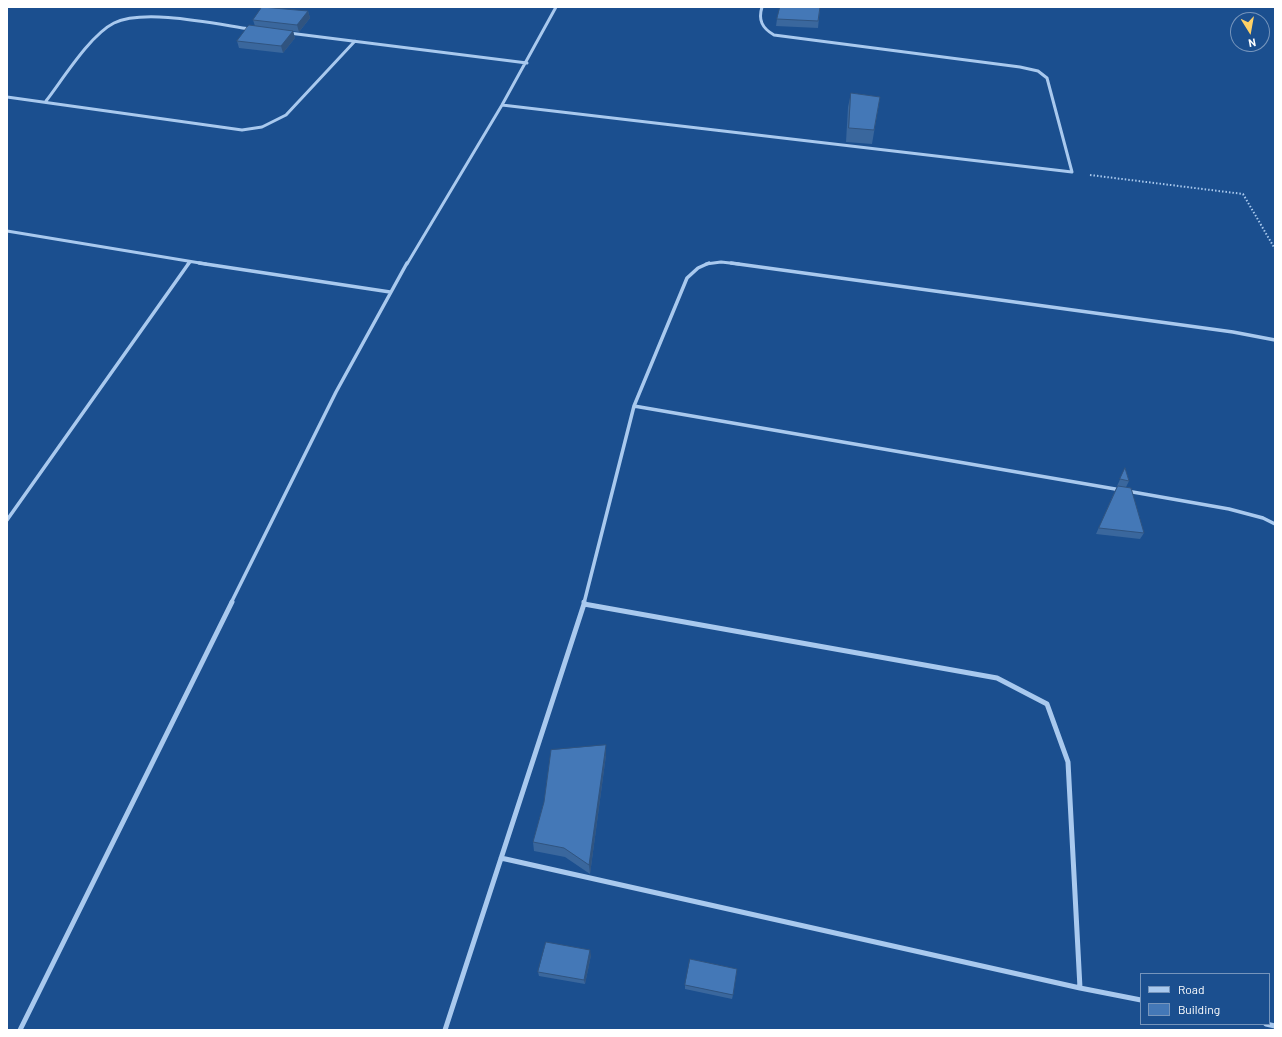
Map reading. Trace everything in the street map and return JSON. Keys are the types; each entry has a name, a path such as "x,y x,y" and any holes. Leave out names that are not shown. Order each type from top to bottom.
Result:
{"street":[{"path":"20,1030 333,400 390,292 502,105 556,7"},
{"path":"502,105 1072,172 1047,78 1043,73 1020,67 774,35 765,30 760,22 762,7"},
{"path":"46,101 98,35 114,22 152,16 254,29"},
{"path":"285,33 526,63"},
{"path":"7,97 46,101 242,130 262,127 286,115 355,41"},
{"path":"7,231 190,262 390,292"},
{"path":"7,520 190,262"},
{"path":"445,1030 584,604 634,406 687,278 694,271 703,265 712,262 721,262 1233,332 1275,340"},
{"path":"634,406 1229,509 1263,518 1275,524"},
{"path":"584,604 997,678 1047,704 1068,762 1080,988"},
{"path":"501,858 1080,988 1140,1000"}],"path":[{"path":"1072,172 1243,194 1275,248"}],"building":[{"path":"262,7 308,11 297,25 253,20"},
{"path":"780,7 820,7 818,21 777,19"},
{"path":"249,25 293,31 281,46 237,41"},
{"path":"851,93 880,97 874,130 849,128"},
{"path":"1125,468 1129,481 1120,479"},
{"path":"1118,486 1131,488 1144,533 1099,528"},
{"path":"606,745 589,865 564,848 533,842 544,802 551,750"},
{"path":"546,942 590,950 584,980 538,972"},
{"path":"690,959 737,969 733,995 685,985"}]}
